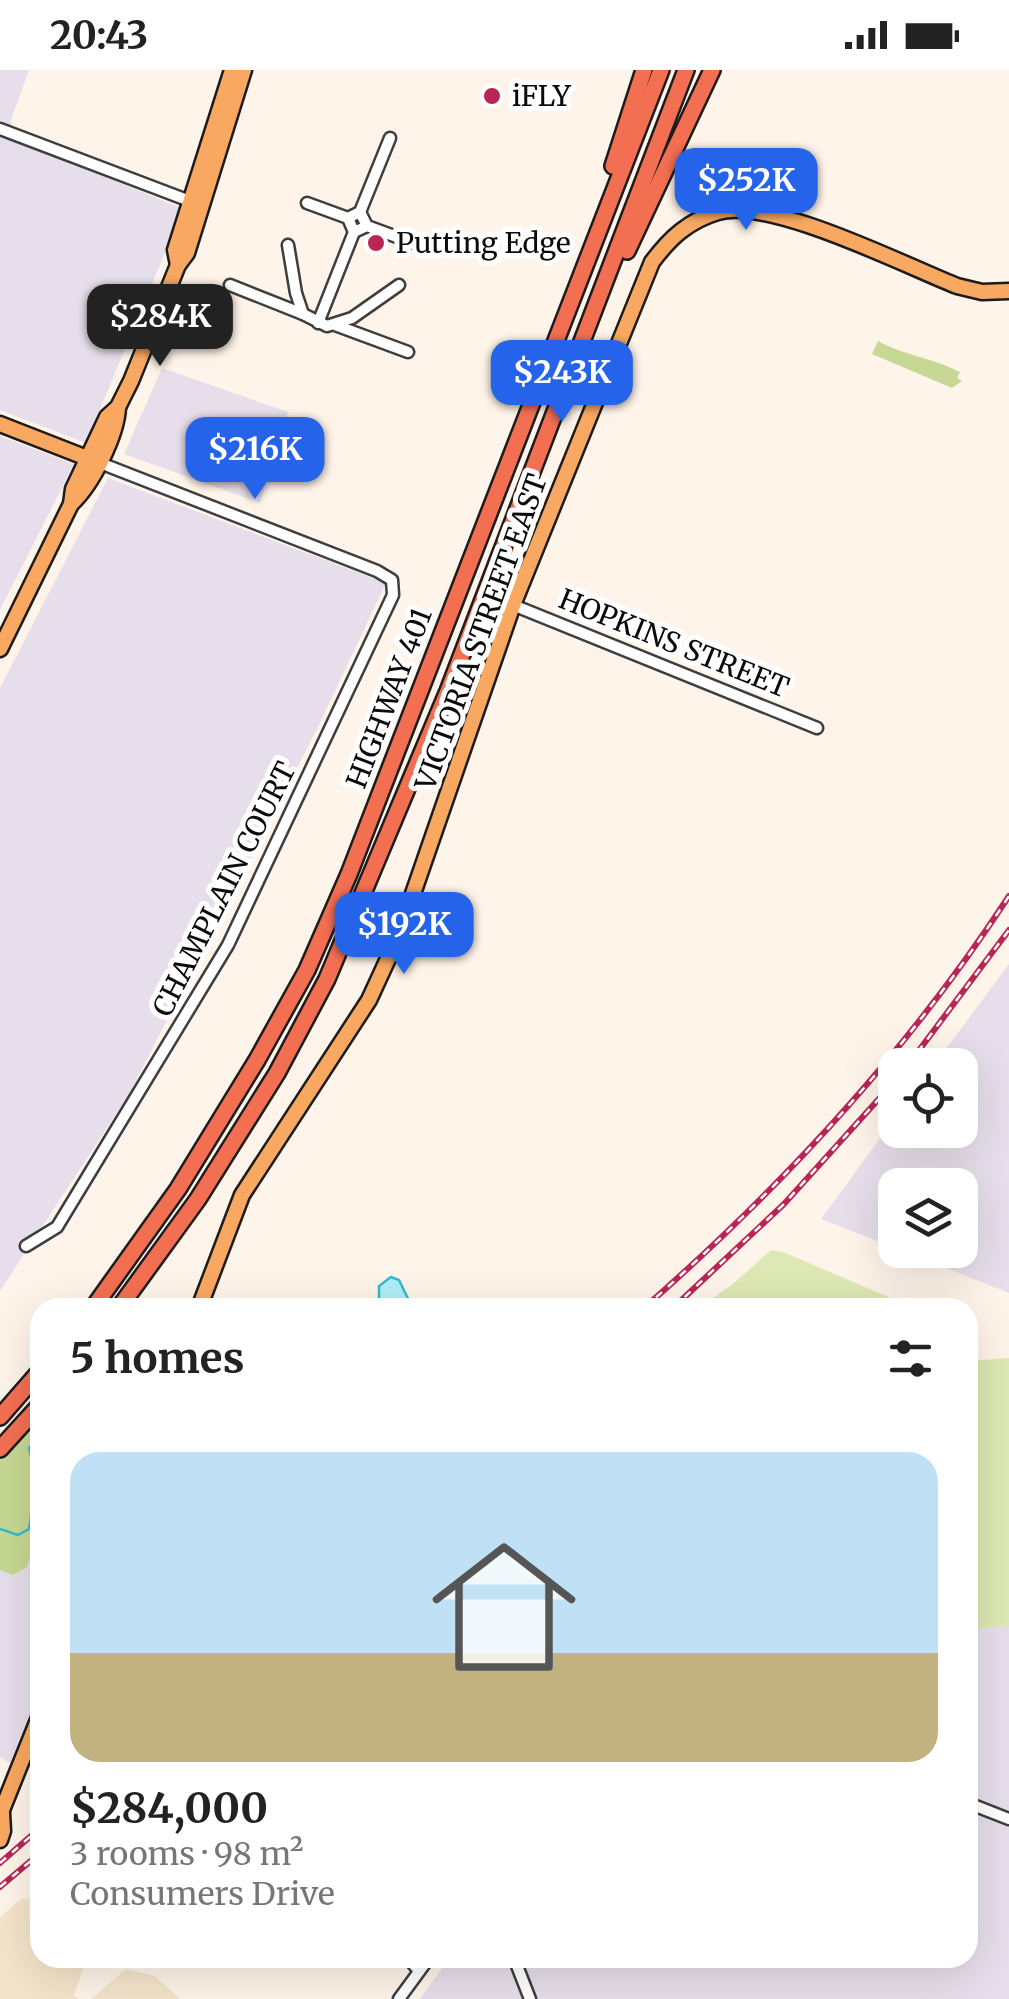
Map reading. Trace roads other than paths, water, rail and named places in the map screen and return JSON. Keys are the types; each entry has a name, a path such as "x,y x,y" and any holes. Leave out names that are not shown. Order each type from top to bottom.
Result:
{"highway":[{"path":"570,303 644,70"},
{"name":"HIGHWAY 401","path":"99,1298 178,1189 307,970 349,874 661,70"},
{"name":"HIGHWAY 401","path":"126,1298 208,1183 277,1073 327,979 448,691 686,70"},
{"path":"578,354 712,70"},
{"path":"0,1416 30,1382"},
{"path":"0,1448 30,1415"}],"main road":[{"path":"0,650 71,504 73,488 93,460 107,417 118,406 178,265 187,253 196,203 232,70"},
{"path":"196,203 244,70"},
{"name":"VICTORIA STREET EAST","path":"203,1298 242,1195 370,1000 398,937 513,605 652,262 682,228 720,212 768,213 957,286 982,292 1009,290"},
{"path":"0,424 93,460"},
{"path":"0,1840 4,1831 1,1814 30,1740"}],"street":[{"path":"0,129 196,203"},
{"path":"307,203 348,218 360,212 390,138"},
{"path":"360,212 367,226 413,243"},
{"path":"348,218 354,232"},
{"path":"318,323 354,232 367,226"},
{"path":"288,245 303,314"},
{"path":"230,285 318,323 335,325 408,352"},
{"path":"335,325 399,285"},
{"name":"CHAMPLAIN COURT","path":"26,1246 57,1227 228,945 393,595 392,580 377,570 93,460"},
{"name":"HOPKINS STREET","path":"513,605 817,728"},
{"path":"978,1806 1009,1820"},
{"path":"417,1968 420,1971"},
{"path":"399,1999 422,1968"},
{"path":"518,1968 530,1999"}],"water":[{"path":"391,1277 399,1280 408,1298 379,1298 379,1286"}],"waterway":[{"path":"30,1447 30,1452"},
{"path":"0,1529 18,1535 29,1529 30,1522"}],"railway":[{"path":"655,1298 745,1214 841,1114 929,1009 1009,896"},
{"path":"921,1048 1009,930"},
{"path":"684,1298 784,1204 878,1100"},
{"path":"0,1863 30,1837"},
{"path":"0,1887 30,1862"}],"place":[{"name":"iFLY","path":"492,96"},
{"name":"Putting Edge","path":"376,243"}]}
